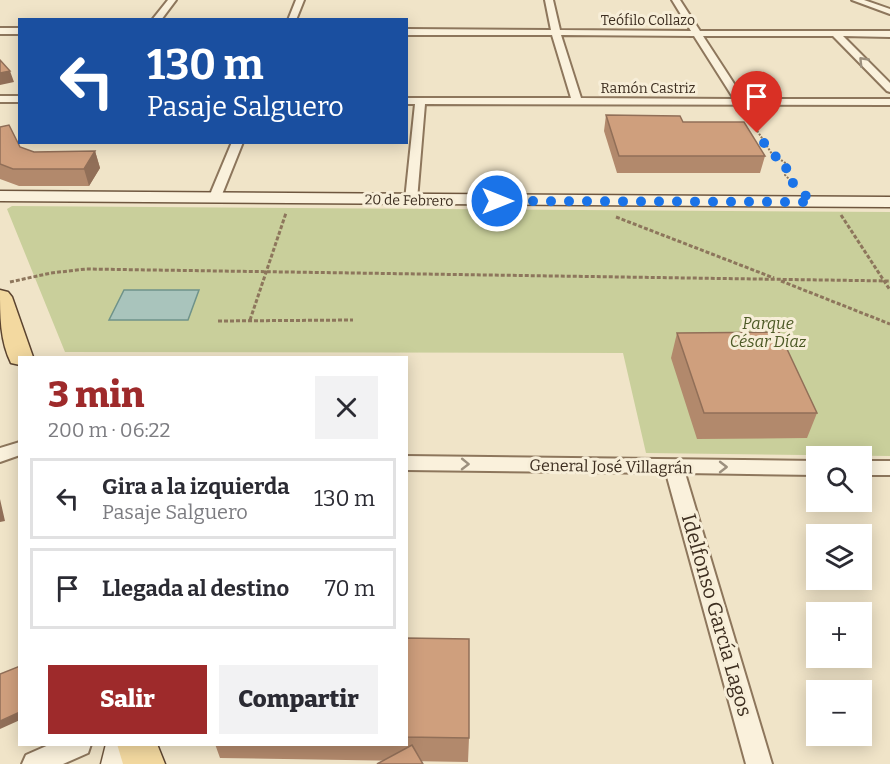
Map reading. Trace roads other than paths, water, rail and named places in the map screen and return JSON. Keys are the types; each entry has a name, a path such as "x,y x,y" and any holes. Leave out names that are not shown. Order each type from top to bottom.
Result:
{"main road":[{"name":"20 de Febrero","path":"0,196 890,202"},
{"path":"0,297 20,356"},
{"path":"119,764 124,746"},
{"path":"138,746 144,764"}],"street":[{"path":"158,18 172,0"},
{"path":"293,18 300,0"},
{"path":"549,0 556,33 577,101"},
{"path":"676,0 741,102"},
{"path":"856,0 890,12"},
{"path":"0,31 18,31"},
{"name":"Teófilo Collazo","path":"408,32 890,34"},
{"path":"836,34 890,89"},
{"path":"0,99 18,99"},
{"name":"Ramón Castriz","path":"408,100 890,102"},
{"path":"411,200 420,101"},
{"path":"215,197 237,144"},
{"path":"0,455 18,449"},
{"name":"General José Villagrán","path":"408,464 806,468"},
{"name":"Idelfonso García Lagos","path":"674,466 759,764"},
{"path":"872,468 890,468"},
{"path":"35,764 75,746"}],"water":[{"path":"124,290 199,290 188,320 109,320"}],"park label":[{"name":"Parque César Díaz","path":"768,332"}]}
